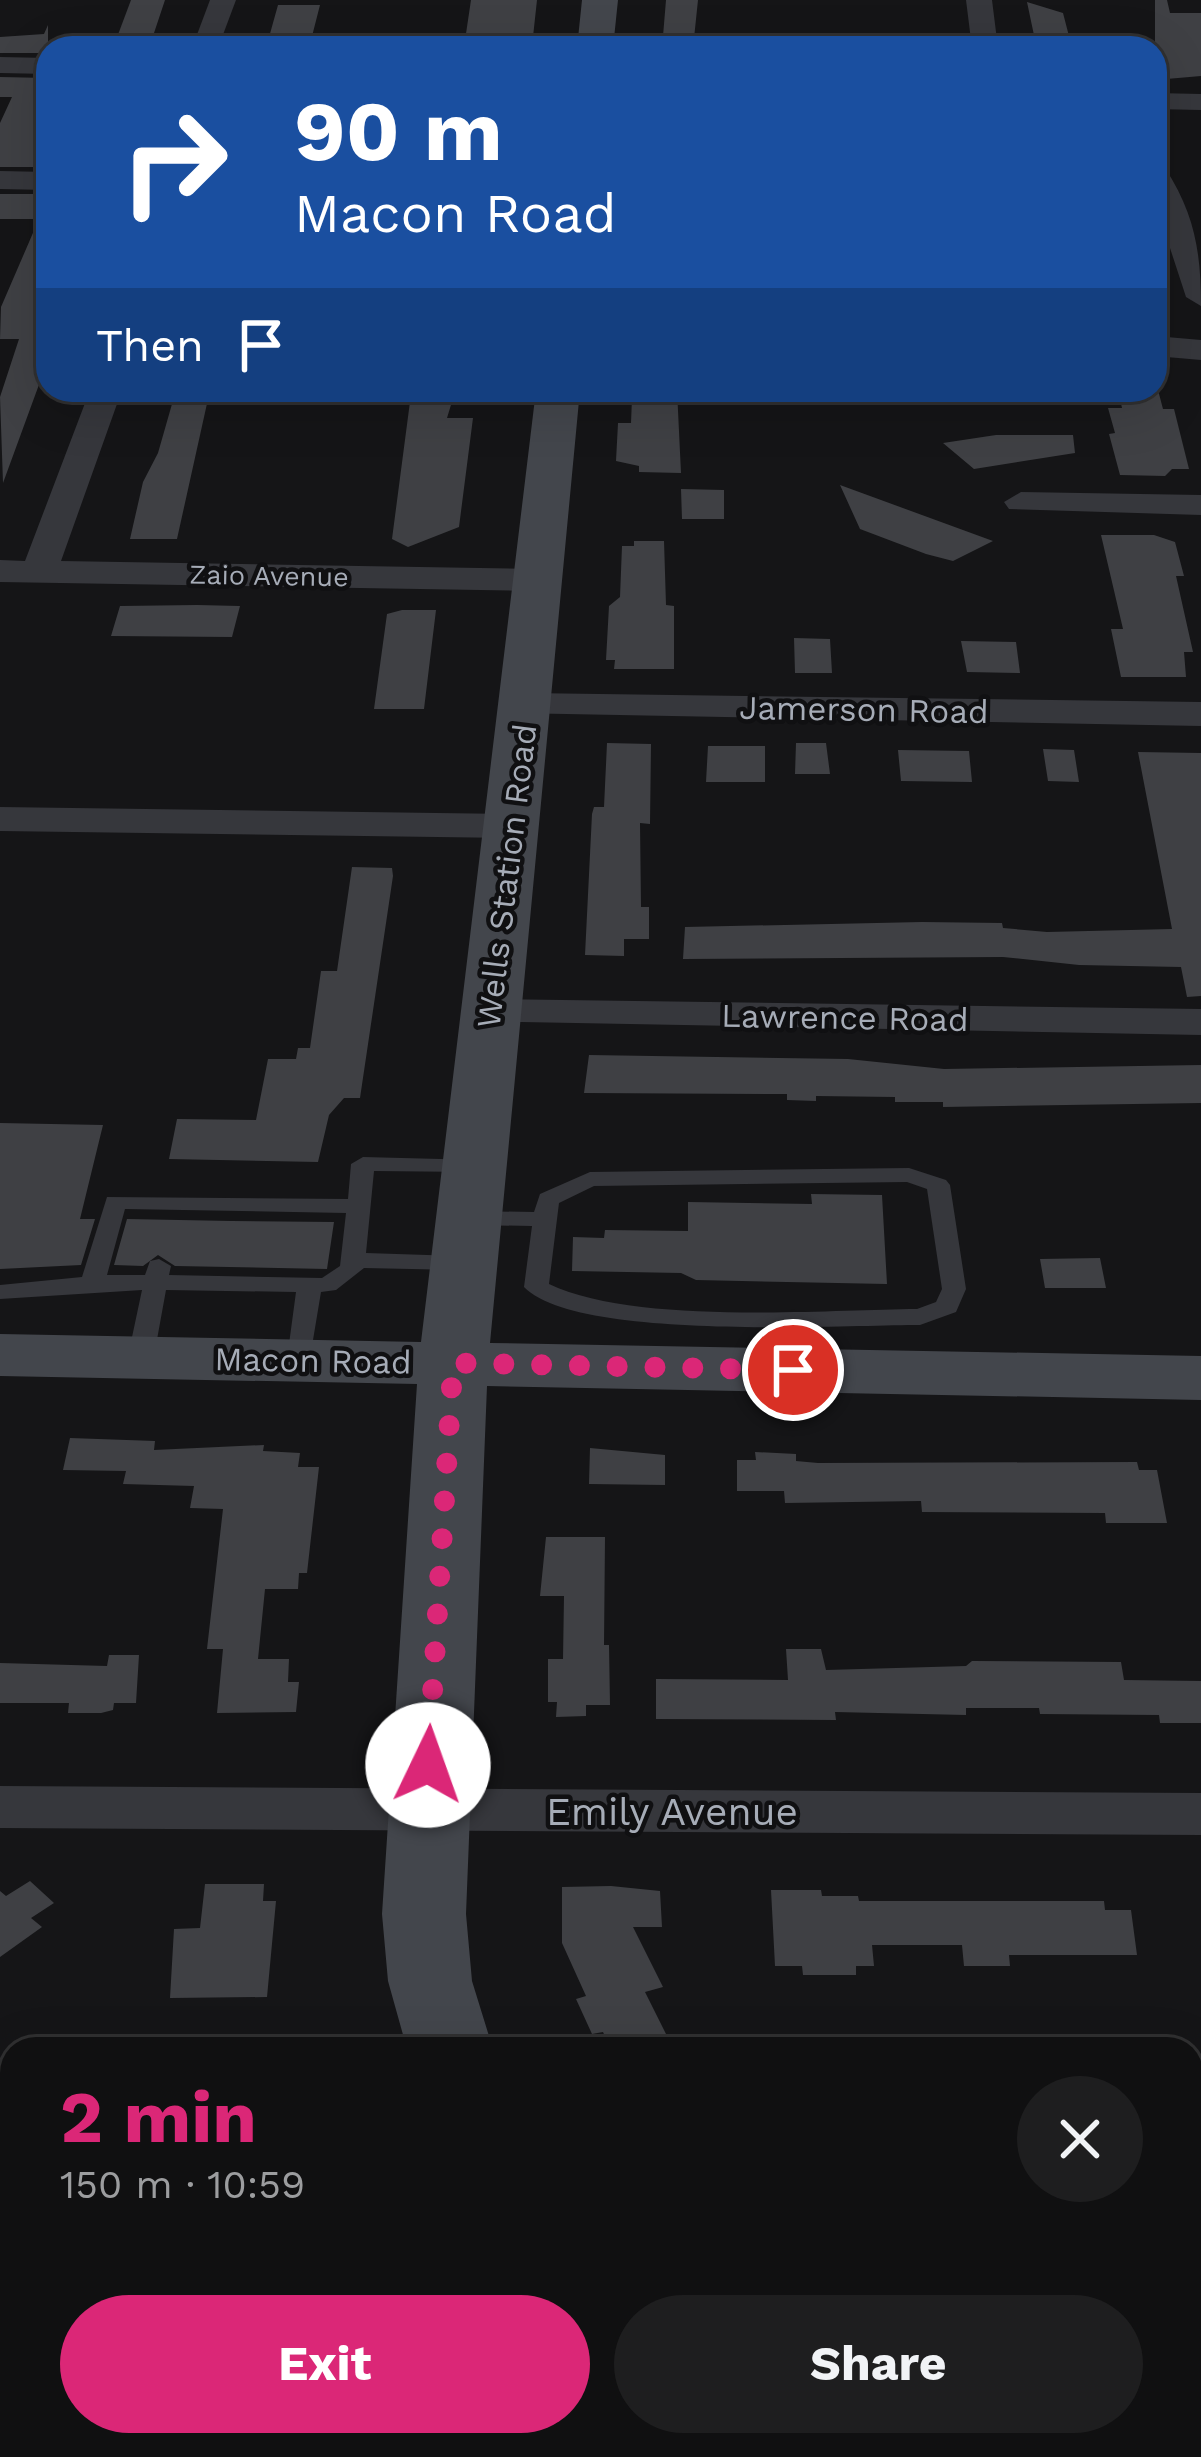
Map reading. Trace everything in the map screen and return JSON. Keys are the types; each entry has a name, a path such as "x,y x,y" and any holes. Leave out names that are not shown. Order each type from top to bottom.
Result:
{"street":[{"path":"210,36 223,0"},
{"path":"596,36 600,0"},
{"path":"979,0 984,36"},
{"path":"0,65 36,66"},
{"path":"1167,101 1201,102"},
{"path":"0,180 36,181"},
{"path":"1167,216 1201,297"},
{"path":"1167,347 1201,350"},
{"path":"39,572 102,402"},
{"name":"Wells Station Road","path":"446,2037 430,1982 424,1915 425,1810 453,1363 557,402"},
{"path":"1021,502 1201,505"},
{"name":"Zaio Avenue","path":"0,571 538,580"},
{"name":"Jamerson Road","path":"527,704 1201,714"},
{"path":"0,819 514,826"},
{"name":"Lawrence Road","path":"490,1012 1201,1022"},
{"name":"Macon Road","path":"0,1354 1201,1378"},
{"name":"Emily Avenue","path":"0,1808 1201,1814"}],"lane":[{"path":"0,1292 158,1275 279,1278 309,1288 341,1279 353,1260 363,1164 468,1215 544,1219"},
{"path":"909,1175 938,1185 954,1289 947,1307 920,1317 585,1308 549,1297 536,1287 544,1219 548,1199 590,1180 909,1175"},
{"path":"92,1284 115,1202 171,1211 288,1214 359,1206"},
{"path":"353,1260 468,1215"},
{"path":"141,1356 158,1275"},
{"path":"300,1359 309,1288"}],"building":[{"path":"131,0 165,0 153,36 118,36"},
{"path":"471,0 537,0 533,36 466,36"},
{"path":"666,0 698,0 694,36 663,36"},
{"path":"1155,0 1167,0 1170,13 1201,13 1201,76 1167,79 1167,36 1155,36"},
{"path":"1027,2 1063,13 1069,36 1034,36"},
{"path":"278,5 320,5 312,36 269,36"},
{"path":"48,25 48,36 36,36 36,53 0,53 0,37 44,34"},
{"path":"0,77 36,78 36,167 0,167 0,123 12,97 0,97"},
{"path":"0,194 36,194 36,219 0,219"},
{"path":"36,226 36,393 3,483 0,397 19,339 0,339 1,307"},
{"path":"173,402 207,402 177,539 130,539 143,482 158,453"},
{"path":"410,402 452,402 447,418 473,418 459,527 408,547 392,539"},
{"path":"632,402 678,402 681,473 639,472 639,466 616,461 618,423 631,423"},
{"path":"1121,402 1161,402 1163,409 1174,409 1189,469 1172,469 1165,476 1120,475 1108,408 1122,408"},
{"path":"996,435 1073,435 1075,453 974,469 943,443"},
{"path":"840,485 993,541 953,561 926,554 860,529"},
{"path":"681,489 724,490 724,519 682,519"},
{"path":"1101,535 1154,535 1175,542 1184,576 1176,576 1193,652 1184,652 1186,677 1121,677 1111,629 1123,629"},
{"path":"634,541 664,541 666,605 674,606 674,669 614,669 615,660 606,660 609,606 620,597 622,546 634,546"},
{"path":"120,606 240,606 232,637 111,636"},
{"path":"436,610 424,709 374,709 387,614"},
{"path":"794,638 830,639 832,673 795,673"},
{"path":"961,641 1016,642 1020,673 967,672"},
{"path":"607,743 651,744 650,824 640,823 641,907 649,907 649,939 624,939 624,956 585,955 592,814 594,807 604,807"},
{"path":"796,743 826,743 830,774 795,774"},
{"path":"708,746 765,746 765,782 706,782"},
{"path":"1043,749 1074,750 1079,782 1048,781"},
{"path":"898,750 969,751 972,782 901,781"},
{"path":"1138,752 1201,753 1201,996 1187,997 1181,967 1079,965 1003,957 683,959 685,927 922,922 1002,923 1003,928 1047,932 1172,929"},
{"path":"352,867 392,868 393,876 360,1098 344,1098 329,1115 318,1162 169,1159 177,1119 256,1120 268,1059 296,1059 298,1048 310,1048 321,971 337,971"},
{"path":"589,1055 848,1059 944,1069 1201,1065 1201,1103 943,1107 943,1102 895,1102 895,1097 816,1096 816,1101 787,1100 787,1094 584,1093"},
{"path":"0,1123 103,1125 80,1219 95,1219 81,1265 0,1269"},
{"path":"811,1194 882,1195 887,1284 696,1280 681,1273 572,1271 573,1237 604,1238 605,1230 688,1231 688,1202 812,1204"},
{"path":"127,1219 334,1222 327,1269 175,1266 158,1255 143,1266 114,1265"},
{"path":"1100,1258 1106,1288 1045,1288 1040,1259"},
{"path":"70,1438 155,1441 154,1450 264,1445 263,1451 300,1453 298,1467 319,1467 307,1573 299,1573 298,1589 265,1589 258,1659 289,1659 288,1682 299,1682 296,1712 217,1713 223,1649 207,1649 223,1509 190,1508 194,1486 123,1484 126,1471 63,1470"},
{"path":"590,1448 665,1455 665,1485 589,1484"},
{"path":"755,1452 796,1454 796,1461 818,1463 1137,1462 1139,1470 1157,1470 1167,1523 1106,1523 1105,1513 922,1512 921,1501 785,1503 784,1491 737,1491 737,1460 756,1460"},
{"path":"546,1537 605,1537 604,1645 609,1645 610,1705 586,1705 586,1716 556,1717 557,1702 548,1702 548,1659 563,1659 564,1596 540,1596"},
{"path":"786,1649 821,1649 826,1670 966,1666 972,1661 1121,1662 1124,1680 1201,1681 1201,1723 1160,1723 1159,1715 1040,1714 1039,1708 966,1708 966,1715 835,1712 836,1720 656,1719 656,1679 788,1680"},
{"path":"109,1655 139,1655 136,1703 114,1703 113,1710 101,1713 68,1713 69,1703 0,1703 0,1663 107,1666"},
{"path":"30,1881 54,1903 31,1918 42,1927 0,1957 0,1891 6,1896"},
{"path":"205,1884 264,1884 263,1901 276,1901 267,1997 170,1998 174,1929 200,1928"},
{"path":"562,1887 660,1891 662,1927 633,1927 663,1987 645,1992 666,2034 592,2034 576,1999 586,1996 562,1943"},
{"path":"771,1890 821,1890 822,1896 858,1896 859,1901 1104,1901 1105,1910 1131,1910 1137,1955 1009,1955 1010,1966 964,1966 962,1945 872,1945 874,1966 856,1966 856,1975 803,1975 802,1966 775,1966"}],"route":[{"path":"428,1765 453,1363 793,1370"}]}
